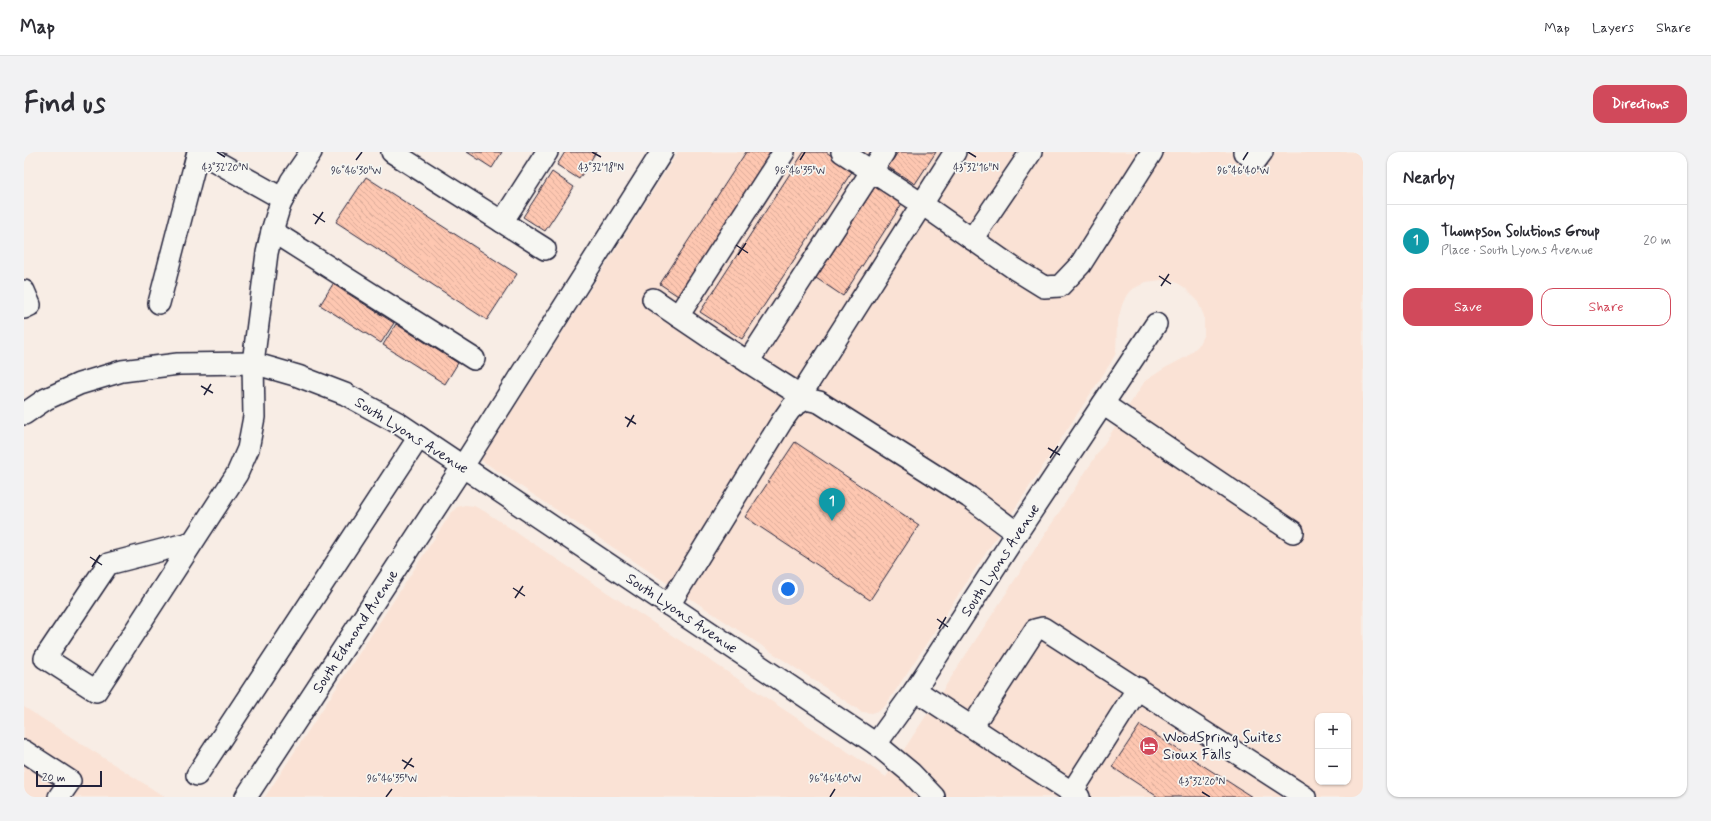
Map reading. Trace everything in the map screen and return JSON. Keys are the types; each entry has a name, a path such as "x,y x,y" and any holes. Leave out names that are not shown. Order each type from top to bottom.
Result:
{"street":[{"path":"159,303 199,152 283,199"},
{"path":"193,542 108,564 44,658 96,691 193,542 237,474 248,449 254,417 253,363 267,253 272,231 283,199 291,181 310,152"},
{"path":"392,152 545,249"},
{"path":"502,222 547,152"},
{"name":"South Edmond Avenue","path":"246,797 463,466 662,152"},
{"path":"678,316 784,152"},
{"path":"842,152 922,204 1015,269 1044,286 1060,286 1080,265 1152,152"},
{"path":"748,362 884,152"},
{"path":"669,605 782,421 954,152"},
{"path":"972,239 1031,152"},
{"path":"1244,152 1256,160 1262,152"},
{"path":"272,231 474,359"},
{"path":"24,292 30,305 24,308"},
{"path":"653,300 748,362 796,401"},
{"name":"South Lyons Avenue","path":"24,414 46,398 79,384 122,371 178,364 253,363 298,376 345,394 398,423 876,744 915,690 1156,324"},
{"path":"796,401 806,399 819,402 969,497 1017,533"},
{"path":"1103,404 1293,532"},
{"path":"197,775 419,437"},
{"path":"972,727 1035,630 1043,628 1305,797"},
{"path":"915,690 1075,795 1138,688"},
{"path":"876,744 911,774 934,797"},
{"path":"24,751 70,781 59,797"}],"shaded area":[{"path":"678,152 1363,152 1363,797 265,797 451,513 457,507 465,505 474,506 484,511 886,777 1145,381 1186,357 1198,346 1204,334 1204,316 1197,300 1184,287 1174,281 1161,280 1146,282 1133,289 1126,296 1117,324 1116,353 1110,364 886,705 880,710 872,713 862,712 481,460"},
{"path":"24,707 165,797 24,797"}],"building":[{"path":"467,152 502,152 492,168"},
{"path":"565,152 596,152 579,179 557,165"},
{"path":"746,152 772,152 678,296 660,284"},
{"path":"804,152 826,152 853,170 742,339 700,312"},
{"path":"898,152 936,152 915,184 888,167"},
{"path":"552,172 574,187 545,231 523,217"},
{"path":"366,177 517,274 487,320 336,222"},
{"path":"876,185 903,202 843,296 816,278"},
{"path":"333,284 394,323 381,343 320,305"},
{"path":"396,324 458,363 445,384 383,345"},
{"path":"795,442 919,525 870,600 745,517"},
{"name":"WoodSpring Suites Sioux Falls","path":"1140,725 1252,797 1158,797 1112,767"}],"place":[{"name":"Thompson Solutions Group","path":"832,521"},
{"name":"WoodSpring Suites Sioux Falls","path":"1149,746"}]}
